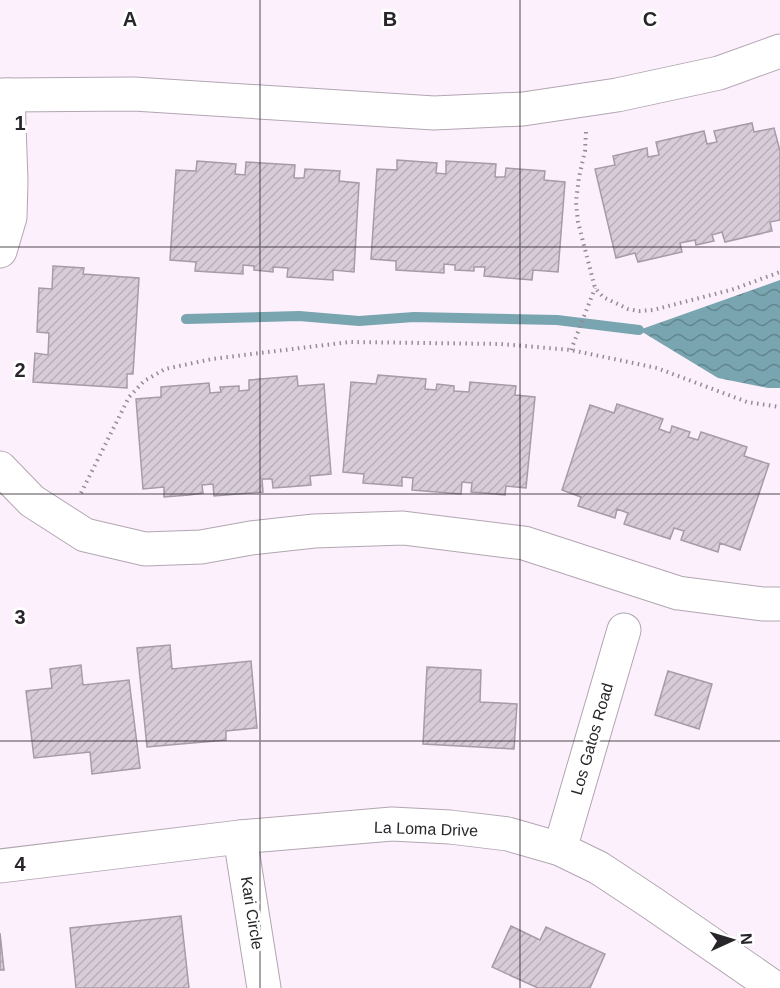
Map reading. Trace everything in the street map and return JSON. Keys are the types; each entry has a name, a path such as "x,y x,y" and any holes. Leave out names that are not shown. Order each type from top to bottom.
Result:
{"street":[{"path":"0,251 10,217 11,181 4,95 134,94 434,113 523,109 617,95 719,73 780,51"},
{"path":"0,468 32,501 86,535 145,549 201,547 251,538 314,531 403,528 524,543 678,593 762,604 780,604"},
{"name":"Los Gatos Road","path":"560,849 624,630"},
{"name":"La Loma Drive","path":"0,866 240,837 392,824 450,827 508,834 560,849 599,868 776,988"},
{"name":"Kari Circle","path":"240,837 264,988"}],"path":[{"path":"586,132 576,202 578,222 595,288 603,297 628,309 646,310 668,307 734,289 780,272"},
{"path":"571,350 595,288"},
{"path":"66,522 129,397 144,381 165,369 212,359 349,342 501,344 571,350 657,368 747,402 780,406"}],"water":[{"path":"780,280 780,388 768,388 718,378 639,330"}],"building":[{"path":"752,123 754,132 774,128 780,151 780,220 770,222 772,231 725,242 722,232 712,235 714,241 696,245 695,240 680,243 682,252 638,262 635,253 616,258 595,169 615,165 613,156 647,148 648,157 659,155 656,142 704,131 707,144 717,142 714,131"},
{"path":"397,160 437,163 436,173 446,174 446,161 496,164 495,177 505,177 506,168 545,171 544,180 565,182 558,272 533,270 532,280 484,276 485,267 474,267 474,271 455,270 455,265 444,264 444,273 396,270 396,261 371,259 377,169 397,170"},
{"path":"197,161 236,164 235,174 245,175 246,162 295,165 294,178 304,178 305,169 340,171 339,181 359,183 354,272 333,270 333,280 287,277 288,268 273,267 273,272 254,270 254,266 243,265 243,274 195,271 196,262 170,260 176,170 196,171"},
{"path":"53,266 84,268 83,274 139,278 133,374 127,374 127,388 33,382 35,353 48,355 49,333 37,332 39,288 52,289"},
{"path":"378,375 426,379 425,389 436,390 437,384 454,386 454,391 469,392 470,382 516,386 515,395 535,397 526,488 506,486 505,495 471,492 472,483 462,482 461,494 412,490 413,478 402,477 402,486 363,483 364,474 343,472 351,382 376,384"},
{"path":"297,376 298,386 324,384 331,474 310,476 311,485 287,487 273,488 272,479 262,479 263,492 214,496 213,484 202,485 203,493 164,497 164,487 143,489 136,399 161,397 161,387 209,383 210,393 221,392 220,387 239,386 239,391 249,390 249,380"},
{"path":"617,404 663,419 659,429 670,433 672,426 690,432 688,437 698,440 701,432 747,447 744,456 769,464 740,550 720,543 718,552 681,540 684,531 674,528 670,539 624,524 628,513 617,509 615,518 578,506 581,497 562,490 590,405 614,413"},
{"path":"170,645 172,669 251,661 257,728 226,731 226,740 147,747 137,648"},
{"path":"81,665 83,685 129,680 140,768 92,774 90,752 34,758 26,691 52,688 50,669"},
{"path":"427,667 481,670 480,702 517,704 514,749 423,744"},
{"path":"668,671 712,684 699,729 655,715"},
{"path":"181,916 189,988 76,988 70,928"},
{"path":"511,926 540,940 546,927 605,954 590,988 538,988 492,967"},
{"path":"0,933 4,970 0,970"}],"waterway":[{"path":"186,319 299,316 359,321 414,317 557,320 639,330"}]}
